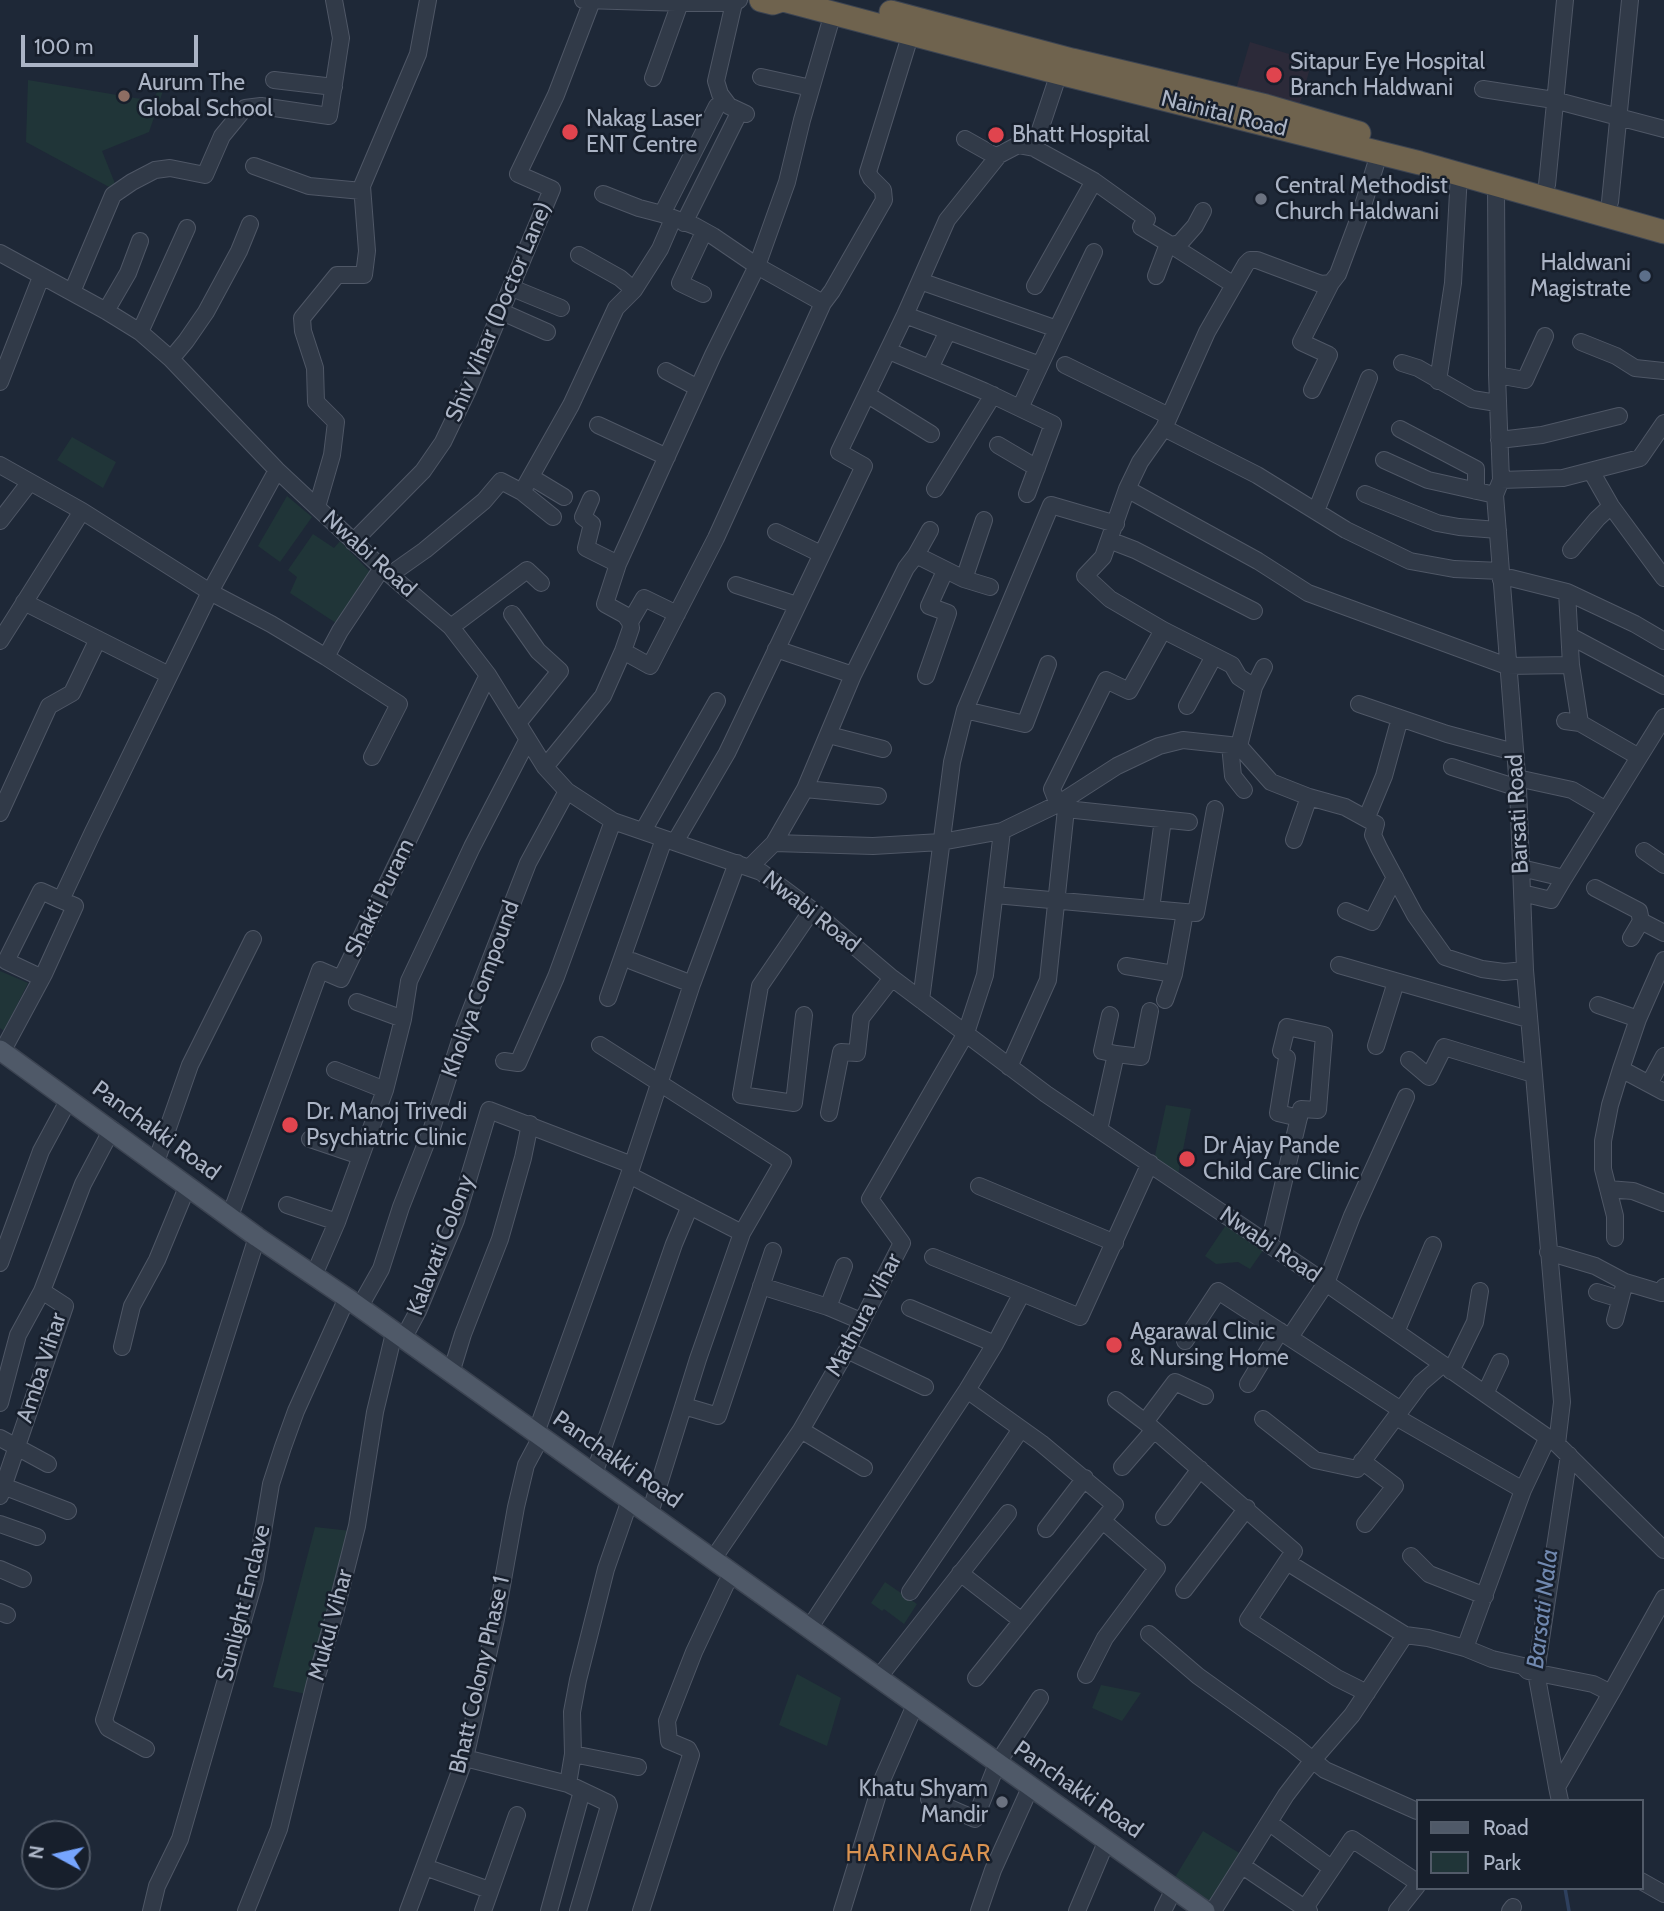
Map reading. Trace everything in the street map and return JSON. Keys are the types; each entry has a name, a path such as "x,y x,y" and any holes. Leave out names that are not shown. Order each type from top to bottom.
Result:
{"highway":[{"name":"Nainital Road","path":"761,0 838,6 1088,71 1379,154 1496,184 1609,209 1664,217"},
{"name":"Nainital Road","path":"838,6 911,33 1059,73 1088,71 1266,106 1546,185 1664,232"}],"main road":[{"name":"Panchakki Road","path":"1,1051 112,1129 257,1237 650,1513 1205,1911"}],"street":[{"path":"72,292 113,195 155,170 170,169 205,175 222,136 245,108 261,106 329,116 341,38 334,0"},
{"path":"317,507 332,455 336,422 316,402 315,368 303,331 302,318 337,275 364,275 367,251 362,186 418,54 428,0"},
{"path":"583,0 737,2 716,81 720,94 741,117 673,219"},
{"path":"1546,185 1566,0"},
{"path":"1609,209 1630,0"},
{"name":"Shiv Vihar (Doctor Lane)","path":"353,542 423,471 443,442 468,390 552,189 518,174 556,95 592,1"},
{"path":"653,78 680,3"},
{"path":"545,767 603,696 623,651 631,628 630,622 625,615 604,604 618,564 757,265 787,182 811,88 838,6"},
{"path":"623,651 650,666 716,538 823,303 884,200 883,190 870,178 869,172 911,33"},
{"path":"1034,148 1059,73"},
{"path":"761,77 811,88"},
{"path":"274,80 334,87"},
{"path":"1483,89 1554,100 1664,130"},
{"path":"522,492 571,405 616,308 634,290 660,249 717,106"},
{"path":"965,139 997,157"},
{"path":"608,998 670,840 727,753 864,466 839,452 889,351 947,220 997,157 1018,145 1034,148 1094,181 1147,219 1141,227 1234,285"},
{"path":"1312,390 1329,355 1301,342 1338,274 1379,154"},
{"path":"254,166 309,186 362,191"},
{"path":"1438,381 1453,284 1459,174"},
{"path":"1035,286 1094,181"},
{"name":"Barsati Road","path":"1496,184 1498,530 1517,783 1528,1019 1562,1402 1532,1671 1559,1794"},
{"path":"603,194 704,232 823,303"},
{"path":"1170,245 1180,243 1195,226 1203,211"},
{"path":"171,359 206,312 250,225"},
{"path":"140,332 187,228"},
{"path":"703,294 680,283 704,232"},
{"path":"106,311 128,273 140,241"},
{"path":"1156,276 1170,245"},
{"path":"1020,408 1094,252"},
{"name":"Nwabi Road","path":"0,253 140,332 171,359 277,470 353,542 452,627 488,675 545,767 567,791 613,821 761,872 812,910 892,978 1009,1067 1326,1283 1558,1446 1664,1550"},
{"path":"579,255 609,271 634,290"},
{"path":"1254,687 1239,677 1232,665 1110,600 1085,576 1103,557 1127,489 1140,462 1167,422 1207,332 1250,260 1257,260 1321,284 1331,283"},
{"path":"0,382 41,277"},
{"path":"920,281 1057,329"},
{"path":"512,288 561,308"},
{"path":"502,313 547,332"},
{"path":"905,315 1040,365"},
{"path":"930,368 948,331"},
{"path":"1497,376 1525,380 1545,336"},
{"path":"1581,342 1616,356 1635,368 1664,371"},
{"path":"889,351 1053,424 1027,494"},
{"path":"1402,363 1418,368 1472,399 1497,403"},
{"path":"1065,365 1167,422 1367,541 1410,561 1501,575 1567,592 1664,641"},
{"path":"666,370 698,387"},
{"path":"1316,511 1369,378"},
{"path":"868,395 931,434"},
{"path":"935,489 993,395"},
{"path":"1499,440 1542,435 1619,416"},
{"path":"1384,460 1429,480 1476,491 1563,478 1640,458 1664,423"},
{"path":"598,425 667,457"},
{"path":"1400,429 1476,469 1476,491"},
{"path":"998,445 1037,468"},
{"path":"0,465 82,511 209,592 271,624 399,704 372,757"},
{"path":"61,900 209,592 277,470"},
{"path":"1591,471 1611,506 1664,578"},
{"path":"531,477 565,498"},
{"path":"326,657 340,631 386,571 425,550 484,501 501,481 522,492 553,517"},
{"path":"0,522 30,482"},
{"path":"1127,489 1258,561 1308,593 1507,666 1571,665"},
{"path":"1365,494 1437,523 1498,530"},
{"path":"591,499 583,517 592,524 586,548 618,564"},
{"path":"921,999 951,762 965,710 1051,505 1113,532 1135,550 1254,611"},
{"path":"1571,550 1611,506"},
{"path":"0,642 82,511"},
{"path":"964,579 984,520"},
{"path":"743,865 774,843 805,789 853,675 905,568 930,530"},
{"path":"776,532 821,554"},
{"path":"916,555 945,572 990,587"},
{"path":"452,627 527,570 541,583"},
{"path":"926,676 948,612 929,606 945,572"},
{"path":"736,585 797,604"},
{"path":"1567,592 1572,722 1639,757"},
{"path":"630,622 644,598 677,614"},
{"path":"24,602 169,675"},
{"path":"512,614 538,651 560,671 518,723"},
{"path":"1009,1067 1048,980 1062,807 1052,789 1106,680 1129,691 1163,630"},
{"path":"1570,636 1664,686"},
{"path":"0,813 49,706 72,694 98,639"},
{"path":"776,649 853,675"},
{"path":"1188,706 1214,656"},
{"path":"965,710 1025,724 1048,664"},
{"path":"1244,790 1233,776 1234,745 1254,687 1264,667"},
{"name":"Shakti Puram","path":"230,1216 320,970 341,979 488,675"},
{"path":"643,831 718,701"},
{"path":"1359,704 1485,746 1514,752"},
{"path":"1522,893 1551,900 1664,717"},
{"path":"1367,817 1384,776 1400,718"},
{"path":"829,735 883,749"},
{"path":"774,843 873,846 941,842 1002,831 1062,807 1117,766 1159,746 1182,740 1234,745 1271,782 1309,797 1346,807 1376,824 1373,835 1415,915 1445,957 1482,970 1525,970"},
{"path":"314,1275 337,1222 385,1090 403,1019 409,981 472,847 527,741"},
{"path":"1452,767 1517,783 1572,790 1606,810"},
{"path":"805,789 878,796"},
{"name":"Kholiya Compound","path":"353,1303 381,1269 401,1207 432,1128 465,1026 523,876 567,791"},
{"path":"1294,840 1309,797"},
{"path":"1062,807 1189,822"},
{"path":"995,895 1196,913 1215,809"},
{"path":"1151,909 1163,819"},
{"path":"504,1061 518,1063 556,976 613,821"},
{"path":"966,1033 985,975 1002,831"},
{"path":"1644,851 1664,865"},
{"name":"Bhatt Colony Phase 1","path":"408,1911 465,1758 526,1465 539,1435 692,984 743,865"},
{"path":"1521,868 1564,878"},
{"path":"1346,911 1373,922 1395,877"},
{"path":"1595,888 1639,911 1641,921 1631,938"},
{"path":"1,1051 42,978 75,906 41,891 6,961 42,978"},
{"path":"804,1015 794,1103 741,1096 760,986 812,910"},
{"path":"1165,1000 1174,974 1185,912"},
{"path":"1641,921 1664,933"},
{"path":"156,1162 190,1065 253,939"},
{"path":"632,961 692,984"},
{"path":"1339,965 1528,1019"},
{"path":"1126,966 1174,974"},
{"path":"1615,1238 1615,1216 1603,1169 1603,1140 1609,1105 1638,1019 1662,968"},
{"path":"829,1113 841,1052 857,1053 861,1018 892,978"},
{"path":"1376,1046 1396,982"},
{"path":"357,1002 403,1019"},
{"path":"1598,1005 1638,1019"},
{"path":"1110,1015 1102,1051 1141,1057 1150,1012"},
{"path":"1269,1244 1301,1110 1318,1110 1324,1035 1287,1027 1278,1113 1299,1118"},
{"name":"Mathura Vihar","path":"713,1559 802,1430 902,1243 870,1199 966,1033"},
{"path":"600,1045 783,1162 741,1233 650,1513"},
{"path":"1409,1060 1429,1077 1444,1047 1533,1074"},
{"path":"1099,1130 1116,1054"},
{"path":"1649,1084 1664,1056"},
{"path":"1621,1069 1664,1092"},
{"path":"335,1070 385,1090"},
{"path":"1248,1384 1326,1283 1352,1216 1406,1097"},
{"path":"0,1263 41,1150 69,1099"},
{"name":"Kalavati Colony","path":"398,1336 418,1311 456,1220 488,1110 530,1124"},
{"path":"451,1373 463,1334 500,1239 530,1124 630,1170 741,1233"},
{"path":"0,1403 18,1335 42,1291 83,1184 112,1129"},
{"path":"310,1139 360,1156"},
{"path":"933,1257 1080,1317 1150,1163"},
{"path":"122,1347 132,1306 157,1261 188,1185"},
{"path":"979,1186 1115,1243"},
{"path":"1608,1189 1633,1191 1664,1203"},
{"path":"287,1205 337,1222"},
{"path":"594,1474 674,1244 690,1206"},
{"path":"146,1749 108,1728 104,1720 257,1237"},
{"path":"1396,1332 1433,1245"},
{"path":"684,1406 718,1416 773,1251"},
{"path":"1548,1252 1595,1266 1625,1282 1663,1291"},
{"path":"828,1307 844,1266"},
{"path":"1615,1320 1625,1282"},
{"path":"761,1286 828,1307 861,1321"},
{"name":"Amba Vihar","path":"2,1491 65,1306 42,1291"},
{"path":"1185,1341 1218,1291 1399,1414 1523,1490"},
{"path":"1263,1419 1315,1460 1357,1469 1421,1383 1447,1368 1475,1322 1480,1291"},
{"path":"1597,1292 1620,1299"},
{"path":"810,1627 967,1390 1023,1293"},
{"name":"Sunlight Enclave","path":"150,1911 157,1886 180,1839 255,1579 271,1484 283,1447 296,1411 353,1303"},
{"path":"910,1308 995,1344"},
{"name":"Mukul Vihar","path":"246,1911 279,1829 357,1526 375,1412 398,1336"},
{"path":"847,1350 925,1387"},
{"path":"1485,1394 1500,1362"},
{"path":"1122,1467 1175,1382 1205,1396"},
{"path":"967,1390 1085,1478 1115,1505 976,1678"},
{"path":"1116,1400 1247,1508 1294,1551 1248,1620 1337,1678 1367,1693"},
{"path":"910,1592 1021,1429"},
{"path":"802,1430 864,1468"},
{"path":"0,1438 48,1464"},
{"path":"1465,1648 1523,1490 1558,1446"},
{"path":"1362,1461 1395,1486 1365,1524"},
{"path":"1164,1517 1200,1469"},
{"path":"1046,1529 1085,1478"},
{"path":"2,1491 68,1511"},
{"path":"549,1911 575,1788 572,1712 586,1644 606,1569 630,1500"},
{"path":"1184,1590 1247,1508"},
{"path":"878,1677 1008,1513"},
{"path":"1086,1675 1105,1638 1157,1568 1103,1521"},
{"path":"0,1524 37,1537"},
{"path":"1411,1556 1429,1574 1485,1596"},
{"path":"1287,1562 1405,1636 1428,1638 1465,1648 1532,1671 1593,1684 1612,1693"},
{"path":"0,1569 23,1578"},
{"path":"960,1573 1022,1621"},
{"path":"640,1911 691,1755 688,1749 669,1741 667,1721 694,1652 726,1584 734,1574"},
{"path":"1559,1794 1664,1598"},
{"path":"1149,1634 1198,1676 1325,1770 1416,1811"},
{"path":"1213,1911 1268,1822 1312,1761 1352,1715 1405,1636"},
{"path":"929,1800 975,1819 997,1764 1040,1698"},
{"path":"842,1911 883,1778 915,1705"},
{"path":"573,1754 638,1767"},
{"path":"465,1758 575,1788 607,1801 609,1806 578,1911"},
{"path":"979,1911 993,1870 1030,1788"},
{"path":"483,1911 517,1815"},
{"path":"1274,1826 1331,1868"},
{"path":"1247,1869 1307,1910 1331,1868 1352,1839 1416,1883"},
{"path":"1077,1911 1107,1840"},
{"path":"425,1867 489,1889"},
{"path":"1643,1882 1664,1894"},
{"path":"1398,1911 1416,1885"},
{"path":"1163,1911 1174,1889"}],"shaded area":[{"name":"Sitapur Eye Hospital Branch Haldwani","path":"1250,42 1312,61 1299,107 1236,89"}],"green space":[{"path":"28,80 153,101 158,90 163,91 149,132 102,151 116,186 111,188 26,142"},
{"path":"72,437 116,462 103,488 57,460"},
{"path":"287,496 312,517 280,562 258,546"},
{"path":"313,534 334,548 340,541 370,572 336,623 290,593 297,577 288,570"},
{"path":"0,971 28,983 4,1031 0,1028"},
{"path":"1166,1105 1191,1109 1178,1175 1154,1160"},
{"path":"1226,1225 1264,1249 1250,1269 1238,1262 1216,1264 1205,1256"},
{"path":"315,1527 351,1531 306,1694 273,1687"},
{"path":"885,1582 917,1604 904,1624 871,1603"},
{"path":"797,1674 841,1698 827,1746 779,1725"},
{"path":"1101,1685 1141,1693 1122,1721 1092,1708"},
{"path":"1203,1831 1241,1854 1211,1905 1174,1879"}],"waterway":[{"name":"Barsati Nala","path":"1565,1890 1569,1911"}],"place":[{"name":"Sitapur Eye Hospital Branch Haldwani","path":"1274,75"},
{"name":"Aurum The Global School","path":"124,96"},
{"name":"Nakag Laser ENT Centre","path":"570,132"},
{"name":"Bhatt Hospital","path":"996,135"},
{"name":"Central Methodist Church Haldwani","path":"1261,199"},
{"name":"Haldwani Magistrate","path":"1645,276"},
{"name":"Dr. Manoj Trivedi Psychiatric Clinic","path":"290,1125"},
{"name":"Dr Ajay Pande Child Care Clinic","path":"1187,1159"},
{"name":"Agarawal Clinic & Nursing Home","path":"1114,1345"},
{"name":"Khatu Shyam Mandir","path":"1002,1802"}],"district":[{"name":"HARINAGAR","path":"919,1854"}]}
